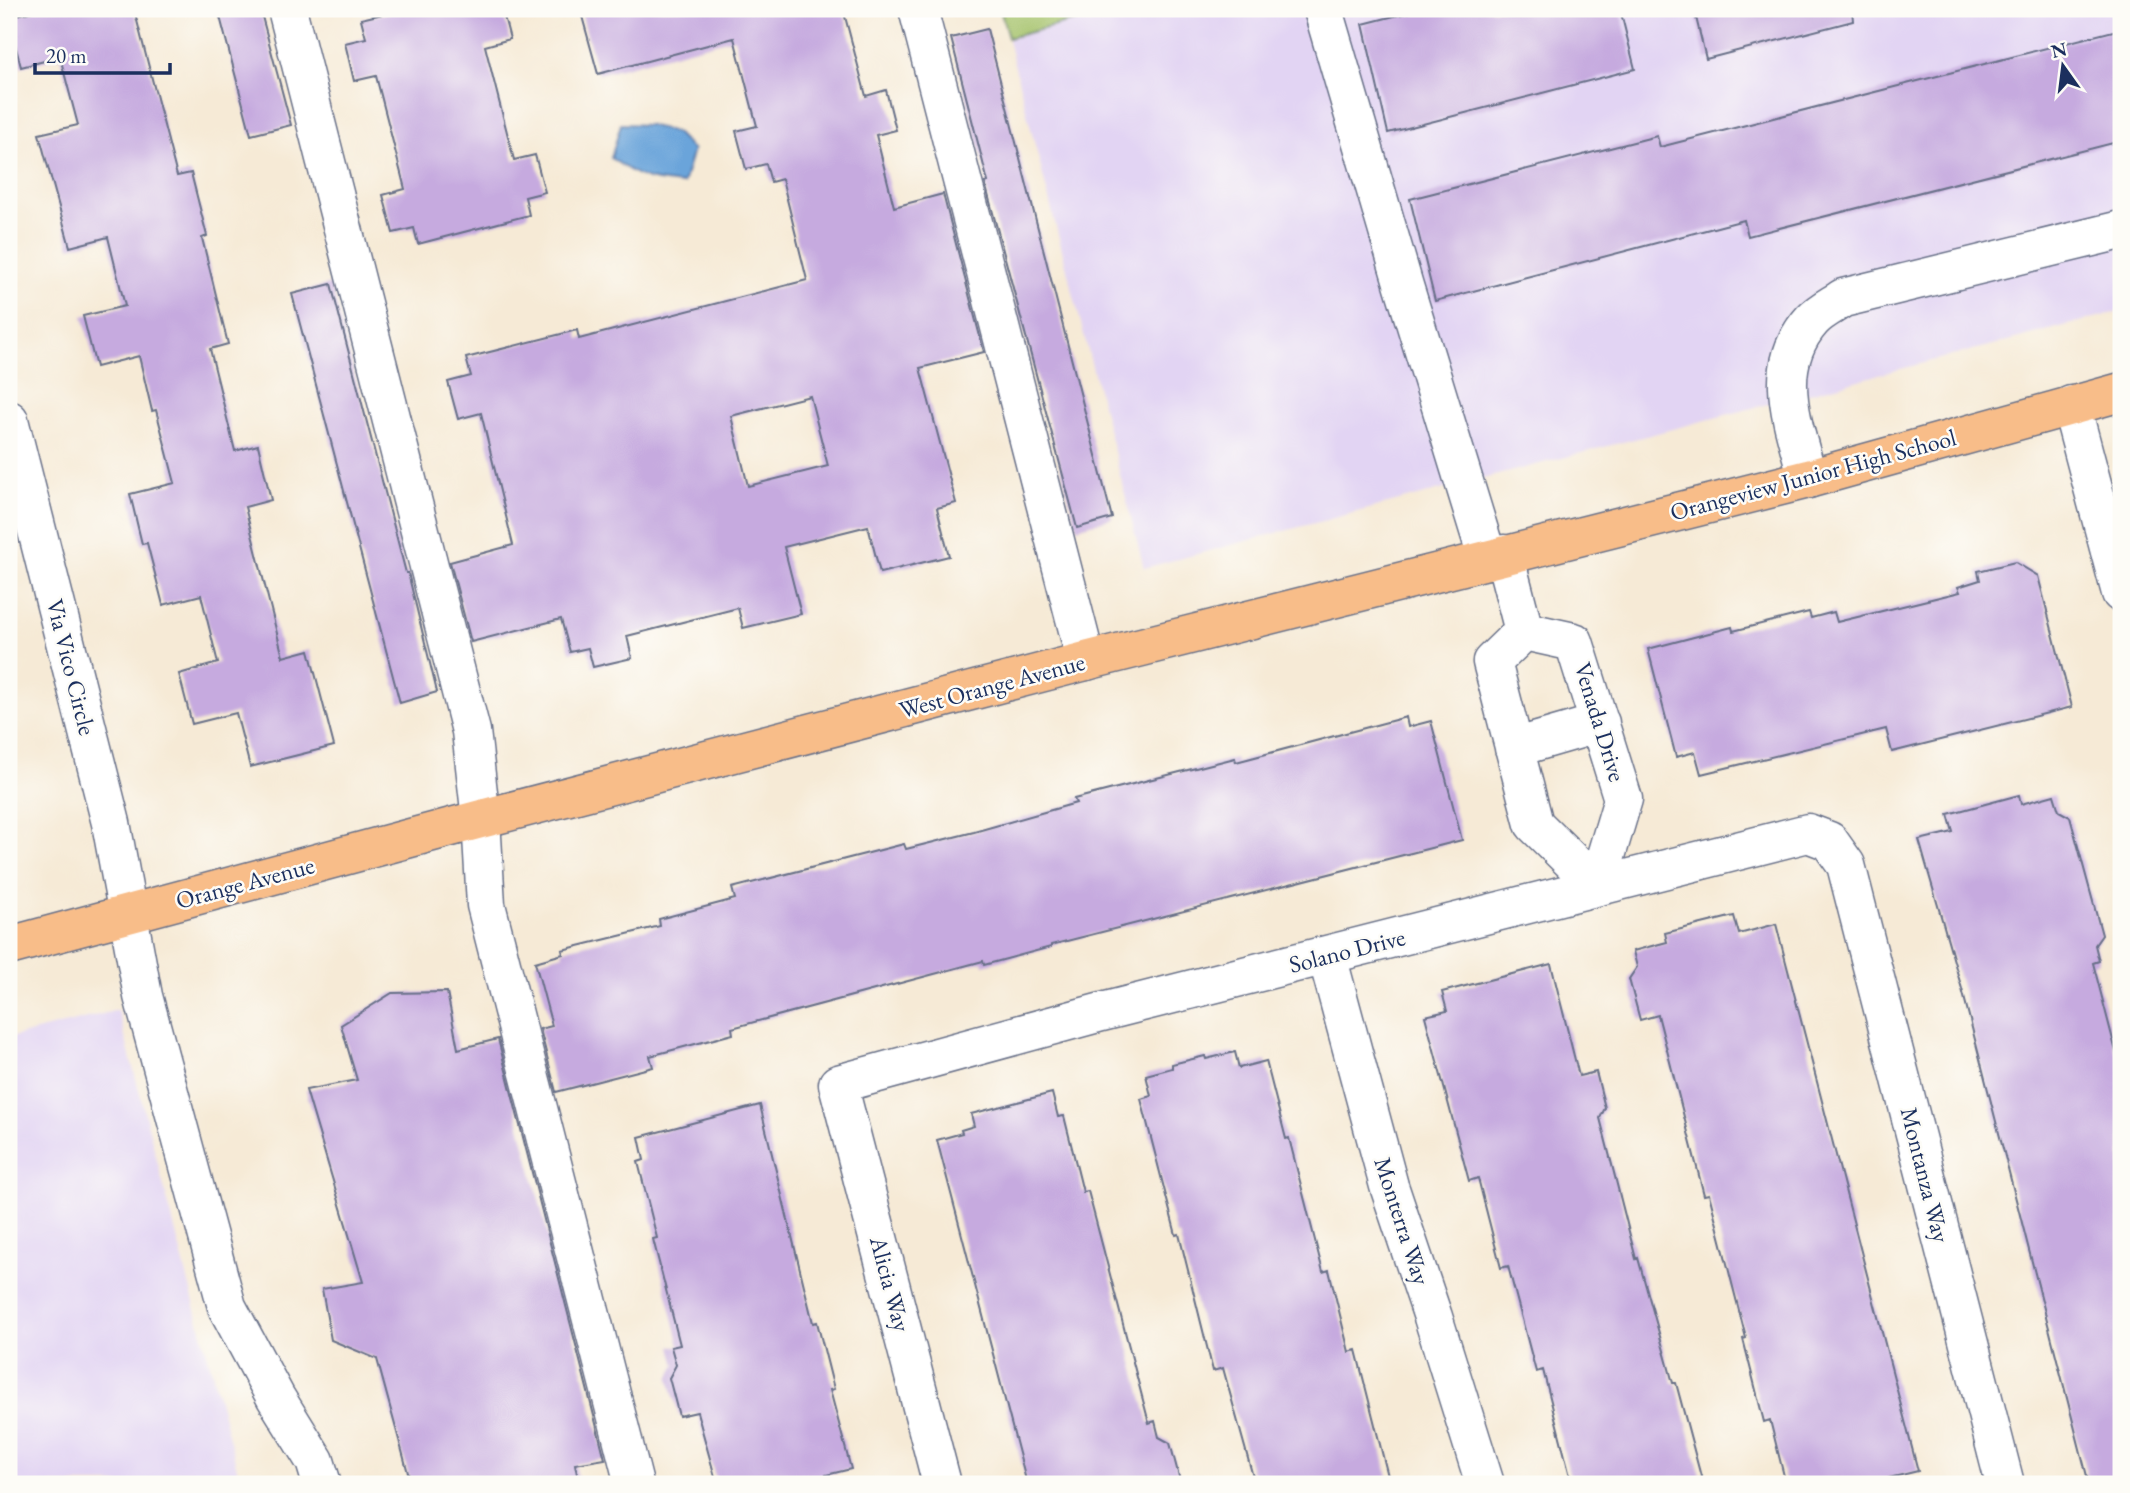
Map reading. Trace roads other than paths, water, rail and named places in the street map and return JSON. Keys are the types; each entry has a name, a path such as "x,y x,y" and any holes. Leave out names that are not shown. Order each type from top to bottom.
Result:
{"main road":[{"name":"Orangeview Junior High School","path":"1496,557 1808,479 2121,392"},
{"name":"West Orange Avenue","path":"481,819 1496,557"},
{"name":"Orange Avenue","path":"9,946 481,819"}],"street":[{"path":"287,9 471,731 481,819 486,905 634,1484"},
{"path":"918,9 1086,661"},
{"path":"1323,10 1404,286 1496,557 1524,631 1492,662 1534,824 1597,886"},
{"path":"1808,479 1787,396 1788,370 1795,343 1814,318 1843,298 2121,230"},
{"path":"2071,405 2121,593"},
{"name":"Via Vico Circle","path":"9,420 111,823 143,996 227,1307 276,1398 315,1461 321,1484"},
{"name":"Venada Drive","path":"1524,631 1574,642 1623,799 1597,886"},
{"path":"1514,748 1600,723"},
{"name":"Solano Drive","path":"838,1084 1098,1013 1808,833 1829,841 1846,865"},
{"name":"Montanza Way","path":"1846,865 2005,1484"},
{"name":"Monterra Way","path":"1327,956 1389,1186 1485,1484"},
{"name":"Alicia Way","path":"838,1084 942,1484"}],"water":[{"path":"621,124 649,125 676,133 693,150 683,184 645,178 611,158"}]}
